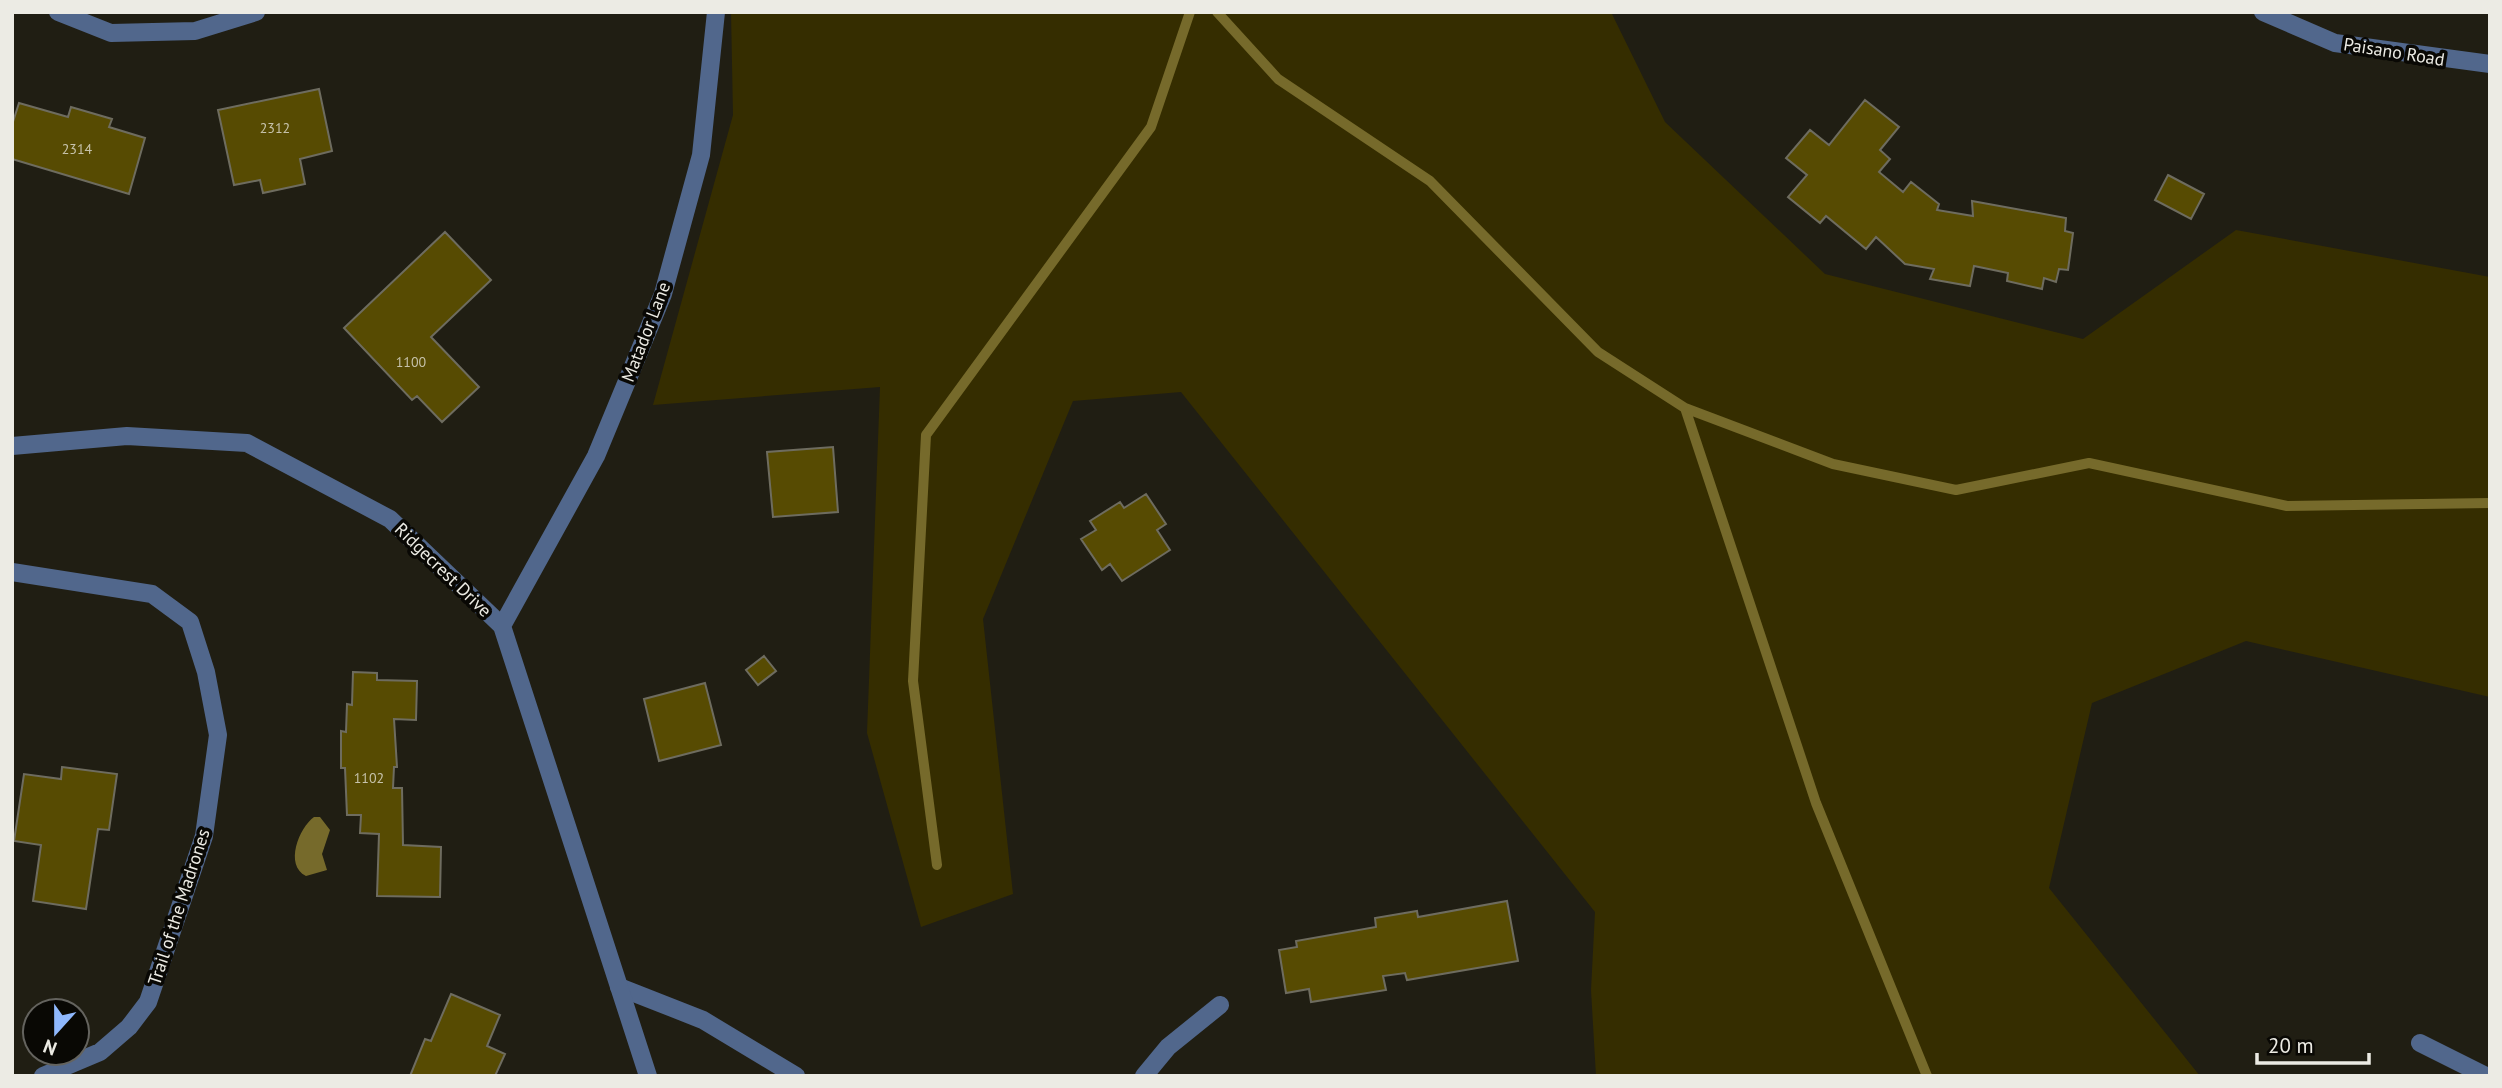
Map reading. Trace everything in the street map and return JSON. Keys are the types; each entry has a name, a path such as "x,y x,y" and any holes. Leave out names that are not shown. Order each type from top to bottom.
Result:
{"street":[{"path":"58,12 111,33 195,31 256,12"},
{"name":"Matador Lane","path":"502,626 596,456 663,294 701,155 716,12"},
{"name":"Paisano Road","path":"2263,12 2335,43 2490,64"},
{"name":"Ridgecrest Drive","path":"12,446 127,436 247,443 390,519 502,626 648,1076"},
{"name":"Trail of the Madrones","path":"12,572 152,594 190,622 206,672 218,735 204,836 148,1002 129,1027 100,1052 43,1076"},
{"path":"619,987 703,1020 796,1076"},
{"path":"1144,1076 1168,1047 1220,1004"},
{"path":"2420,1043 2486,1076"}],"shaded area":[{"path":"731,12 1611,12 1665,122 1825,274 2083,339 2236,230 2490,277 2490,697 2246,641 2092,703 2049,888 2200,1076 1596,1076 1591,990 1595,912 1181,392 1073,401 983,619 1013,894 921,927 867,733 880,387 653,405 733,115"},
{"path":"314,817 320,817 330,830 322,854 327,870 306,876 299,871 296,864 296,846 303,829"}],"building":[{"path":"319,89 332,151 300,159 305,184 263,193 260,180 234,185 218,110"},
{"path":"1865,100 1899,127 1880,150 1890,159 1879,172 1903,192 1911,182 1939,204 1937,210 1973,216 1972,201 2066,218 2065,231 2073,233 2068,270 2059,269 2056,282 2044,278 2042,289 2007,281 2008,273 1974,266 1970,286 1930,279 1934,269 1905,264 1876,237 1866,249 1826,216 1820,223 1788,197 1807,175 1786,158 1810,130 1829,145"},
{"path":"19,103 68,117 71,107 112,119 109,127 145,138 129,194 12,159 12,125"},
{"path":"2168,175 2204,194 2191,219 2155,200"},
{"path":"445,232 491,280 431,337 479,387 442,422 417,396 412,400 344,328"},
{"path":"833,447 838,512 773,517 767,452"},
{"path":"1146,494 1166,524 1157,530 1170,550 1122,581 1110,564 1102,570 1081,539 1096,530 1090,521 1120,502 1124,508"},
{"path":"764,656 776,671 758,685 746,670"},
{"path":"353,672 377,673 377,680 417,681 416,720 394,719 397,767 394,767 393,788 402,788 403,845 441,847 440,897 377,896 379,834 360,833 361,815 347,815 345,768 341,768 341,731 346,732 347,704 352,705"},
{"path":"705,683 721,745 659,761 644,699"},
{"path":"62,767 117,774 109,830 98,829 86,909 33,901 41,845 14,841 24,774 61,779"},
{"path":"1507,901 1518,961 1407,980 1405,973 1383,976 1386,990 1311,1002 1309,989 1286,993 1279,950 1297,947 1296,941 1376,927 1375,918 1417,911 1418,917"},
{"path":"451,994 500,1015 487,1046 505,1054 495,1076 410,1076 425,1039 431,1041"}],"waterway":[{"path":"937,865 913,681 926,435 1151,127 1190,12"},
{"path":"1217,12 1278,79 1430,181 1598,352 1685,408 1816,803 1927,1076"},
{"path":"1685,408 1833,464 1956,490 2089,463 2287,506 2490,503"}]}
